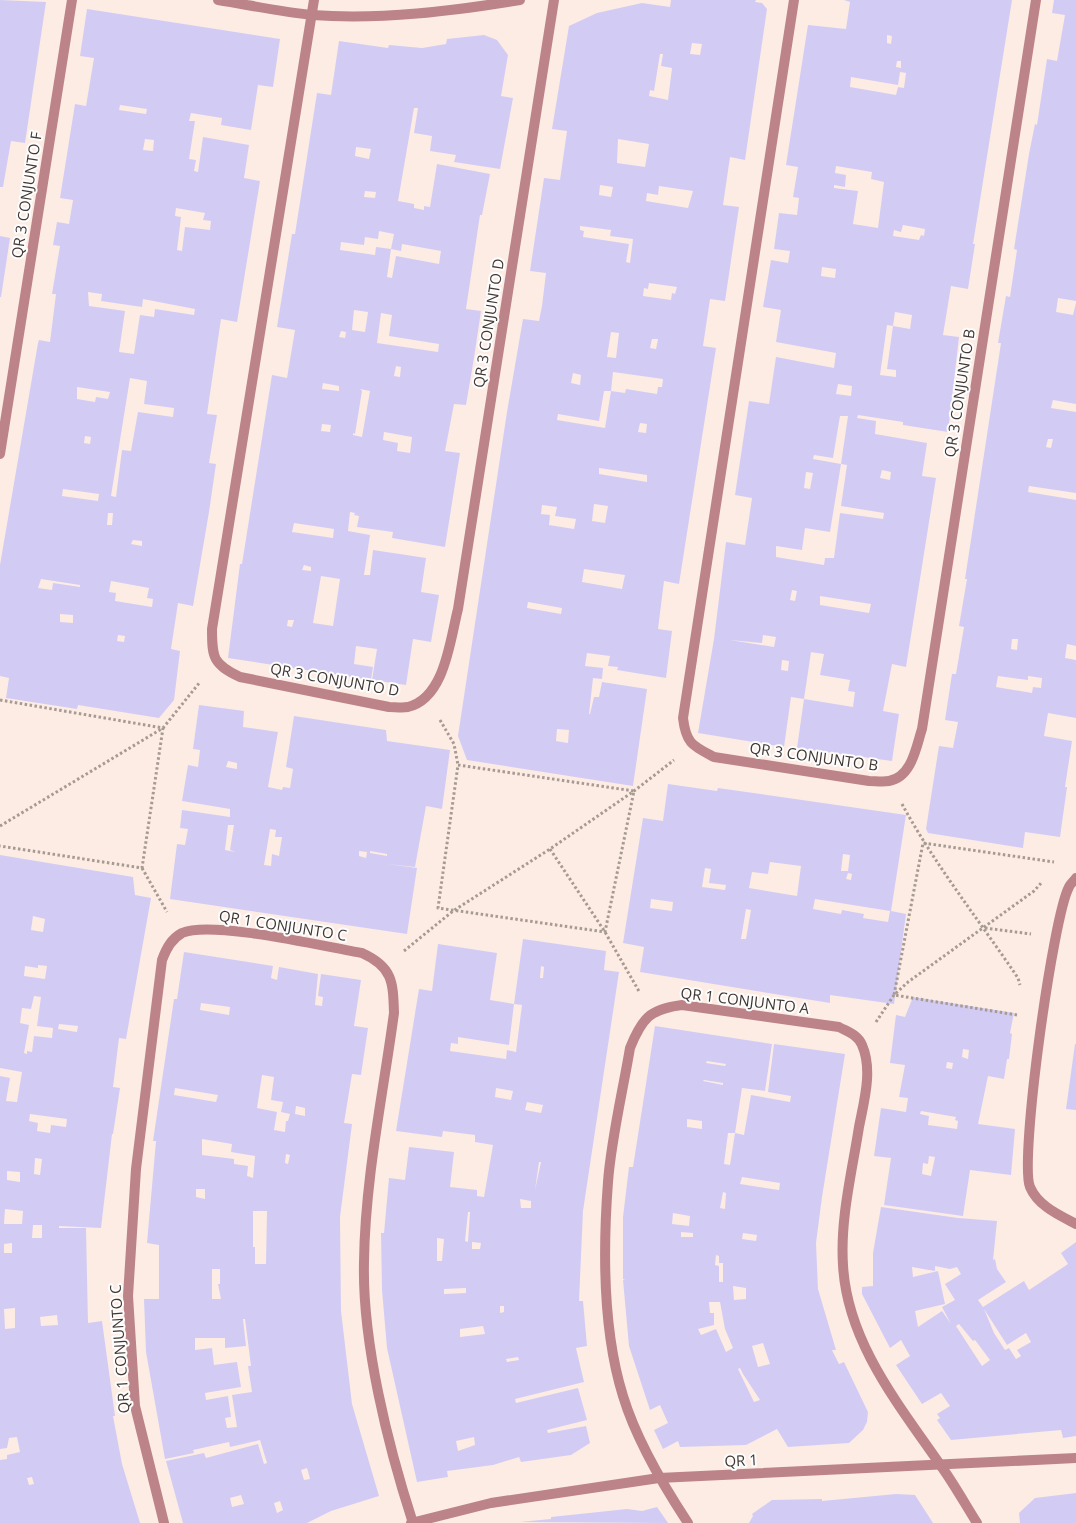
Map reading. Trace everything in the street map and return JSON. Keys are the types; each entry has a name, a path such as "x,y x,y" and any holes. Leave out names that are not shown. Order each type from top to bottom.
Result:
{"street":[{"name":"QR 3 CONJUNTO F","path":"0,454 72,0"},
{"path":"218,0 312,15 371,15 452,11 520,0"},
{"path":"216,662 212,648 212,629 314,0"},
{"name":"QR 3 CONJUNTO D","path":"216,662 225,670 240,677 389,707 407,707 426,698 440,678 458,609 554,0"},
{"path":"693,746 685,733 683,718 794,0"},
{"name":"QR 3 CONJUNTO B","path":"693,746 714,757 869,781 890,781 903,774 912,760 922,729 1036,0"},
{"path":"1076,878 1069,887 1055,937 1042,1019 1027,1158 1030,1186 1047,1208 1076,1224"},
{"name":"QR 1 CONJUNTO C","path":"164,1523 135,1406 128,1296 136,1169 162,960 168,945 180,934 193,930 221,929 362,953 380,961 383,966"},
{"path":"383,966 393,984 394,1013 370,1187 364,1263 367,1318 382,1407 412,1523"},
{"name":"QR 1 CONJUNTO A","path":"651,1013 664,1007 682,1005 839,1027 852,1034 862,1043"},
{"path":"651,1013 637,1030 630,1048 608,1181 606,1284 611,1344 623,1396 659,1478 688,1523"},
{"path":"862,1043 866,1055 867,1080 845,1214 843,1256 849,1310 873,1361 900,1409 941,1466 978,1523"},
{"name":"QR 1","path":"412,1523 491,1503 659,1478 941,1466 1076,1458"}],"path":[{"path":"0,826 163,728 216,662"},
{"path":"426,698 454,744 458,765 438,908 605,932"},
{"path":"0,700 163,728"},
{"path":"163,728 142,868 180,934"},
{"path":"383,966 431,931 453,911 550,849 634,791 693,746"},
{"path":"458,765 634,791"},
{"path":"890,781 923,843 1018,978 1029,1017"},
{"path":"605,932 634,791"},
{"path":"923,843 1059,862 1055,867"},
{"path":"894,996 923,843"},
{"path":"0,846 142,868"},
{"path":"550,849 605,932 651,1013"},
{"path":"862,1043 894,996 908,982 1034,891 1046,877"},
{"path":"984,928 1055,937"},
{"path":"894,996 1042,1019"}],"building":[{"path":"0,0 46,2 25,143 11,141 3,187 0,187"},
{"path":"671,0 756,0 755,2 762,3 767,9 745,160 730,157 723,205 739,207 725,301 710,299 703,346 716,348 679,584 664,581 658,629 672,631 666,678 617,670 618,667 608,666 610,656 587,653 585,666 603,668 602,679 593,678 589,714 594,697 599,697 602,682 647,689 633,786 467,760 458,736 507,412 523,319 539,321 542,306 546,273 530,271 544,178 560,180 567,131 552,129 569,26 597,13 642,3 670,7","holes":["692,43 702,44 700,55 690,54","660,54 663,54 661,66 672,68 668,100 649,96 650,90 654,91","618,139 649,144 645,167 617,163","600,185 613,187 611,197 599,195","659,186 693,191 688,208 646,201 647,193 658,195","580,226 611,230 610,236 633,239 630,263 626,262 629,244 583,237 584,231 580,230","649,283 677,287 675,294 672,293 671,300 643,296 644,288 648,289","611,332 619,333 616,358 607,357","652,339 658,339 656,349 650,348","613,372 663,379 662,387 658,387 657,394 626,389 625,393 611,391","573,373 581,375 580,385 571,383","604,391 611,391 605,428 557,420 558,414 599,421","640,423 647,424 646,433 638,432","599,468 647,475 647,482 599,474","594,504 608,506 605,523 592,521","542,505 557,507 555,516 576,519 574,529 549,525 550,515 541,514","584,569 625,575 622,589 582,582","528,602 562,608 561,614 527,608","557,729 569,730 568,743 556,741"]},
{"path":"844,0 1012,0 973,244 975,244 968,289 951,286 943,335 959,337 948,432 858,415 857,418 876,421 875,434 927,443 922,476 936,478 906,667 892,664 883,711 899,714 892,761 797,748 804,699 791,697 784,747 698,733 714,639 726,542 745,545 752,498 735,495 749,401 769,404 776,357 834,368 836,353 776,342 781,310 763,307 771,260 788,263 790,251 774,249 779,213 797,215 799,198 793,197 798,167 786,165 808,25 846,29 850,2","holes":["887,35 892,36 891,44 887,43","897,61 901,61 901,68 896,67","900,72 906,73 904,88 898,87 896,95 850,87 851,77 898,85","836,166 872,172 871,179 884,182 878,228 853,224 858,191 834,188 834,185 845,187 846,175 835,173","903,225 925,229 924,236 921,235 919,240 893,236 894,230 901,232","822,267 836,269 835,278 821,276","895,312 912,315 910,329 893,326","887,325 893,326 887,369 896,370 896,377 880,375","838,384 852,386 851,396 836,394","840,416 848,416 841,464 813,459 814,455 833,458","841,464 847,465 841,506 884,513 883,519 840,513 834,558 825,558 824,565 776,557 776,546 802,550 805,528 830,532","882,470 891,472 890,480 880,478","806,472 813,473 810,489 804,488","792,590 797,591 795,601 790,600","820,596 871,604 869,613 820,605","763,635 776,637 774,647 730,640 762,643","811,652 824,654 820,675 850,680 848,691 855,692 853,707 804,699","782,660 789,661 788,671 781,670"]},
{"path":"1054,0 1076,0 1076,301 1058,298 1056,312 1073,315 1076,303 1076,404 1053,400 1051,408 1076,412 1076,493 1029,486 1028,492 1076,500 1076,646 1067,644 1065,658 1076,660 1076,718 1048,713 1044,736 1072,741 1060,837 1025,832 1023,848 928,833 926,829 939,746 953,748 958,722 945,720 952,674 956,674 964,627 959,626 1001,343 998,343 1006,296 1010,297 1017,250 1014,249 1047,59 1057,61 1065,15 1052,13","holes":["1048,439 1053,439 1051,448 1046,447","1012,639 1018,639 1017,650 1011,649","998,676 1028,680 1028,676 1042,678 1041,688 1033,687 1032,693 996,687"]},
{"path":"87,9 280,39 273,87 258,85 251,130 221,125 222,118 191,113 189,121 195,121 189,159 196,160 194,171 198,172 203,137 249,145 244,178 260,181 237,322 221,319 207,414 217,415 209,463 216,464 209,512 193,606 178,603 171,649 180,651 174,700 159,718 78,705 77,709 6,698 9,678 0,676 0,565 38,343 39,340 50,342 56,294 52,294 60,246 53,245 57,222 69,224 73,200 60,198 75,104 86,106 94,58 80,56","holes":["120,105 147,109 146,114 119,110","145,139 154,140 153,151 143,150","176,208 205,213 203,220 211,221 210,230 185,227 182,251 177,250 181,217 175,216","88,292 102,294 101,301 142,307 143,299 195,309 194,315 155,309 154,317 140,315 134,354 119,352 125,311 89,306","130,378 147,381 144,404 174,408 173,417 138,412 131,451 122,450 116,497 111,496","77,387 110,392 108,399 96,397 95,402 77,399","85,436 91,437 90,444 84,443","63,489 99,494 98,501 62,496","108,513 113,513 112,525 107,525","133,540 142,541 142,546 131,544","41,579 80,585 80,587 53,583 52,590 38,588","111,581 149,588 147,598 153,599 152,607 115,601 116,593 109,592","60,614 73,615 73,623 60,622","118,635 125,636 124,642 117,641"]},
{"path":"484,35 497,40 508,55 501,96 513,98 500,169 454,162 456,155 430,151 432,136 414,133 418,108 414,108 398,201 414,204 414,208 424,210 424,206 430,207 437,164 490,174 482,215 480,215 466,309 481,311 474,358 466,405 454,404 445,451 460,453 445,547 392,538 393,532 357,527 359,516 350,512 348,531 370,535 364,575 370,575 373,550 426,558 421,592 439,595 431,642 413,639 406,685 372,680 377,649 356,646 354,664 373,667 371,680 228,658 240,564 242,564 272,375 287,378 295,330 277,327 292,234 295,234 317,93 331,95 339,41 388,48 389,45 422,48 446,44 447,39","holes":["356,147 371,149 369,159 355,156","365,191 376,192 375,198 364,197","379,231 394,234 391,249 376,247 375,255 340,250 341,242 364,245 365,237 378,239","402,244 441,251 439,264 396,256 392,278 387,277 391,249 401,251","354,310 368,312 365,332 352,330","381,313 392,315 389,336 439,344 438,352 377,343","341,331 346,332 345,338 339,337","396,366 401,367 400,377 394,376","323,383 339,386 339,391 322,389","360,389 370,391 362,437 353,435 353,433 355,434 362,391","322,424 331,425 330,432 321,431","384,432 412,437 410,453 397,451 398,443 383,440","294,523 334,529 333,538 292,532","304,565 311,567 311,571 302,570","321,576 340,579 333,626 313,623","288,620 294,620 292,627 287,626"]},
{"path":"0,236 10,238 1,297 0,297"},
{"path":"199,705 244,711 243,727 278,732 268,787 282,790 283,787 290,788 293,769 286,767 294,716 386,730 387,741 450,750 442,809 426,806 415,867 387,864 417,868 407,934 170,899 177,844 185,845 188,829 180,828 182,810 230,817 230,809 182,801 188,765 198,767 200,750 193,749","holes":["228,761 237,763 237,769 226,767","228,825 234,825 230,850 235,852 225,850","270,829 276,830 275,837 282,837 279,856 272,854 271,866 264,865","359,851 367,852 366,858 359,856","370,851 387,854 387,856 370,853"]},
{"path":"668,784 717,791 718,788 906,815 891,911 906,914 894,1004 830,995 830,1003 640,972 644,947 623,943 643,818 663,821","holes":["843,854 850,855 848,871 841,871","770,862 801,866 797,896 749,888 752,872 768,874","705,868 711,869 709,883 726,885 725,890 702,887","848,873 852,874 851,880 846,879","651,899 673,902 672,911 650,908","815,899 890,911 888,922 863,918 864,914 842,910 841,914 813,909","746,909 751,910 746,939 741,939"]},
{"path":"0,855 133,877 135,895 151,898 126,1039 119,1038 113,1087 120,1088 112,1134 101,1228 59,1226 59,1228 86,1228 88,1323 102,1321 115,1416 113,1416 122,1464 140,1523 0,1523 0,1460 7,1459 7,1455 20,1452 17,1437 9,1438 7,1448 0,1449 0,1076 10,1078 6,1101 17,1102 22,1072 0,1068","holes":["33,916 45,919 43,932 31,930","38,965 47,966 45,979 24,976 25,966 38,968","34,996 41,997 37,1026 53,1028 52,1038 34,1036 32,1052 27,1051 27,1054 24,1053 29,1025 20,1023 22,1008 31,1009","59,1024 78,1026 77,1032 58,1029","30,1114 67,1119 66,1127 51,1125 50,1133 37,1131 38,1123 29,1121","35,1158 42,1159 40,1175 34,1174","7,1171 20,1172 20,1182 7,1180","5,1209 23,1211 22,1224 4,1224","33,1225 42,1225 42,1238 32,1238","12,1243 12,1253 4,1253 4,1244","15,1308 15,1328 5,1329 4,1309","57,1315 58,1325 41,1326 40,1317","32,1477 34,1484 29,1485 27,1478"]},
{"path":"523,939 606,951 604,970 619,972 583,1211 579,1301 583,1301 587,1346 576,1348 584,1382 515,1399 516,1403 578,1388 587,1420 547,1430 548,1433 586,1426 590,1443 571,1455 521,1462 519,1457 493,1465 447,1471 448,1477 417,1482 387,1348 382,1290 381,1233 384,1233 389,1178 405,1180 409,1147 454,1152 450,1187 477,1190 477,1196 484,1197 493,1145 475,1142 475,1135 443,1131 442,1137 396,1131 419,989 432,991 438,944 497,953 490,1000 514,1004","holes":["541,966 544,967 543,978 540,978","514,1004 522,1005 516,1052 507,1050 506,1059 450,1051 451,1043 458,1044 458,1037 509,1045","496,1088 513,1091 511,1100 495,1097","527,1102 543,1105 541,1113 525,1110","539,1162 541,1162 535,1190","520,1199 531,1201 531,1208 521,1208","468,1212 470,1212 468,1242 465,1241","437,1238 444,1239 442,1261 437,1261","472,1242 481,1243 480,1249 472,1249","466,1288 466,1293 444,1294 444,1289","500,1306 504,1306 504,1312 500,1313","483,1326 485,1334 460,1337 460,1329","518,1357 519,1360 507,1362 506,1359","474,1437 475,1445 458,1451 456,1441"]},
{"path":"184,952 273,966 271,978 277,980 279,967 318,974 315,1005 322,1006 323,997 318,996 321,974 361,980 354,1026 368,1028 361,1075 352,1074 344,1123 352,1124 340,1217 341,1311 352,1404 379,1496 331,1511 307,1523 183,1523 166,1461 204,1453 206,1458 258,1444 264,1464 267,1463 260,1440 230,1447 229,1442 193,1450 194,1453 165,1459 146,1352 144,1299 159,1299 159,1245 147,1243 156,1141 153,1141 174,999 177,999","holes":["201,1003 230,1007 229,1015 200,1010","262,1075 274,1077 271,1100 283,1102 281,1112 290,1114 288,1121 286,1121 285,1132 274,1130 277,1112 257,1108","175,1088 218,1095 216,1102 174,1095","296,1106 305,1108 305,1116 295,1114","202,1139 232,1144 231,1152 255,1156 253,1178 247,1176 248,1166 234,1164 234,1159 202,1155","286,1154 290,1155 288,1164 285,1163","196,1189 205,1189 205,1199 196,1197","253,1211 267,1211 266,1264 255,1264","212,1269 220,1269 220,1284 218,1284 221,1299 212,1299","243,1319 245,1319 252,1392 232,1395 237,1427 227,1428 225,1418 231,1417 228,1396 206,1400 205,1393 241,1387 237,1362 214,1365 212,1348 195,1350 195,1338 225,1338 225,1348 246,1346","307,1468 310,1479 304,1480 301,1470","241,1495 244,1504 232,1507 230,1498","280,1501 283,1510 277,1513 274,1503"]},
{"path":"913,997 1014,1013 1010,1033 1012,1034 1009,1059 1007,1059 1004,1079 988,1076 978,1124 1015,1129 1011,1175 970,1170 963,1216 884,1205 891,1158 874,1156 881,1108 906,1112 908,1098 899,1097 905,1065 890,1063 896,1015 905,1017","holes":["963,1049 969,1050 968,1059 962,1057","947,1062 953,1063 952,1069 946,1068","921,1111 956,1117 955,1120 958,1121 957,1129 928,1125 929,1116 920,1114","929,1156 935,1157 931,1176 922,1174 923,1163 928,1164"]},
{"path":"655,1026 772,1044 765,1091 742,1088 735,1133 744,1135 751,1095 790,1102 791,1096 768,1092 774,1044 845,1054 816,1243 818,1289 836,1350 832,1350 839,1364 844,1362 868,1412 867,1422 863,1430 849,1443 788,1447 777,1429 746,1445 680,1447 678,1441 663,1449 654,1430 668,1423 660,1405 650,1410 629,1346 623,1280 625,1279 623,1279 623,1217 629,1167 633,1167","holes":["707,1061 726,1064 725,1066 706,1063","704,1080 723,1083 723,1085 703,1081","687,1119 702,1121 702,1129 687,1127","728,1133 735,1133 730,1165 724,1164","742,1177 780,1183 779,1190 740,1184","723,1192 726,1193 725,1209 720,1208","673,1213 690,1216 689,1226 672,1224","681,1232 693,1233 693,1237 681,1237","743,1233 757,1235 756,1241 742,1239","716,1255 719,1256 719,1263 723,1263 723,1282 719,1282 719,1266 715,1265","733,1286 746,1288 746,1299 734,1300","709,1302 720,1302 725,1329 733,1348 726,1352 716,1329 701,1335 698,1329 714,1325 714,1313 710,1313","763,1343 770,1364 758,1367 752,1346","740,1368 760,1400 754,1402 738,1369"]},
{"path":"1076,1044 1076,1110 1066,1109"},
{"path":"881,1207 958,1218 997,1221 993,1260 995,1259 997,1269 1006,1282 978,1300 983,1307 1024,1281 1029,1290 1068,1264 1061,1253 1076,1242 1076,1436 1063,1438 1061,1430 951,1440 937,1420 940,1418 937,1414 950,1406 941,1393 922,1404 896,1365 910,1356 901,1340 890,1348 862,1294 862,1287 873,1286 873,1253","holes":["935,1266 950,1269 957,1267 961,1274 945,1284 955,1300 942,1307 951,1324 942,1311 918,1327 915,1311 945,1304 938,1271 913,1277 912,1267 935,1271","984,1309 1007,1345 1026,1333 1031,1342 1017,1350 1021,1356 1016,1359 1009,1348 1005,1350 994,1333","959,1324 973,1341 975,1340 990,1360 982,1366 956,1326"]},
{"path":"1076,1493 1076,1523 1020,1523 1019,1513 1035,1498"},
{"path":"896,1494 915,1495 933,1523 749,1523 753,1516 752,1514 772,1500 822,1499 822,1501"},
{"path":"657,1507 668,1523 520,1522 627,1509 642,1511"}]}
